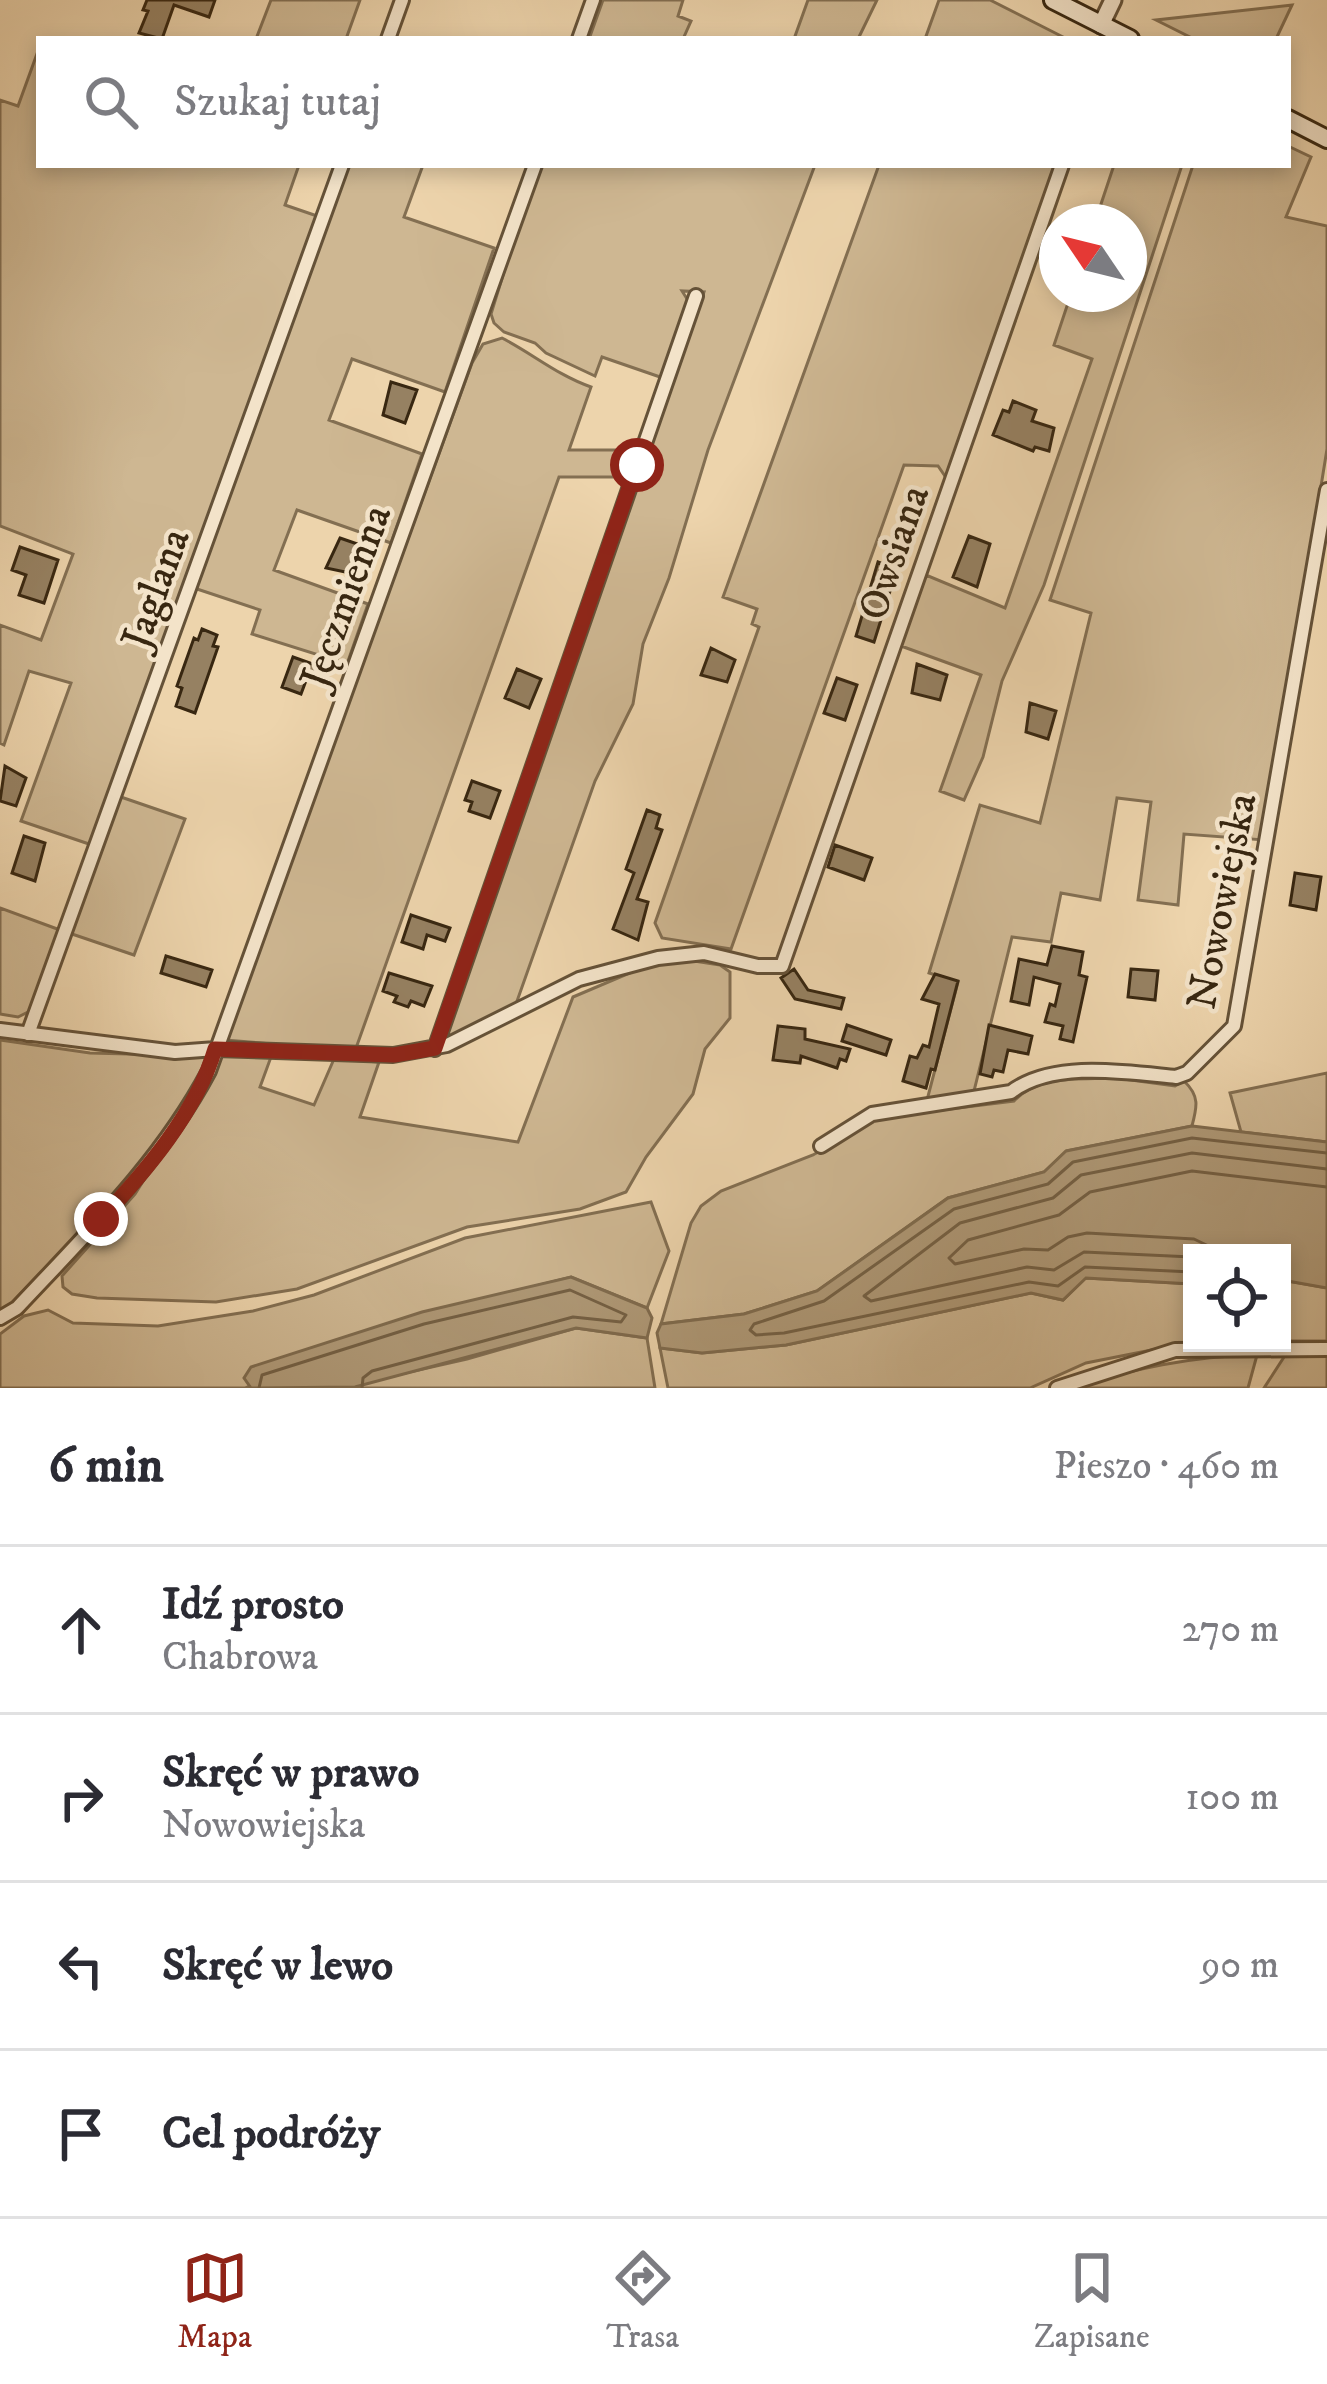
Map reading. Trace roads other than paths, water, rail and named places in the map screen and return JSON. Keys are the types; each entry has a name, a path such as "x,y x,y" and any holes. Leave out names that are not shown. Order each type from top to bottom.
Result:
{"main road":[{"path":"1052,0 1115,34"},
{"path":"1291,121 1327,139"}],"street":[{"path":"389,36 402,0"},
{"path":"581,36 593,0"},
{"path":"1113,0 1115,34"},
{"name":"Jaglana","path":"28,1034 341,168"},
{"name":"Jęczmienna","path":"0,1318 17,1309 133,1186 191,1104 535,168"},
{"name":"Owsiana","path":"435,1048 579,979 658,958 704,953 774,968 785,961 1061,168"},
{"path":"0,1030 175,1052 394,1055 435,1048 696,296"},
{"name":"Nowowiejska","path":"821,1147 872,1114 1011,1092 1025,1081 1072,1072 1176,1077 1187,1073 1234,1027 1327,490"},
{"path":"1057,1388 1174,1350 1327,1348"}],"water":[{"path":"1192,1126 1327,1142 1327,1288 1291,1282 1291,1244 1183,1244 1183,1283 1086,1278 1063,1300 1031,1293 786,1345 702,1353 660,1348 657,1333 661,1324 744,1314 817,1291 948,1198 1044,1172 1066,1151"},
{"path":"571,1277 647,1308 652,1318 647,1338 576,1328 355,1387 251,1388 244,1378 251,1367 422,1312"}]}
